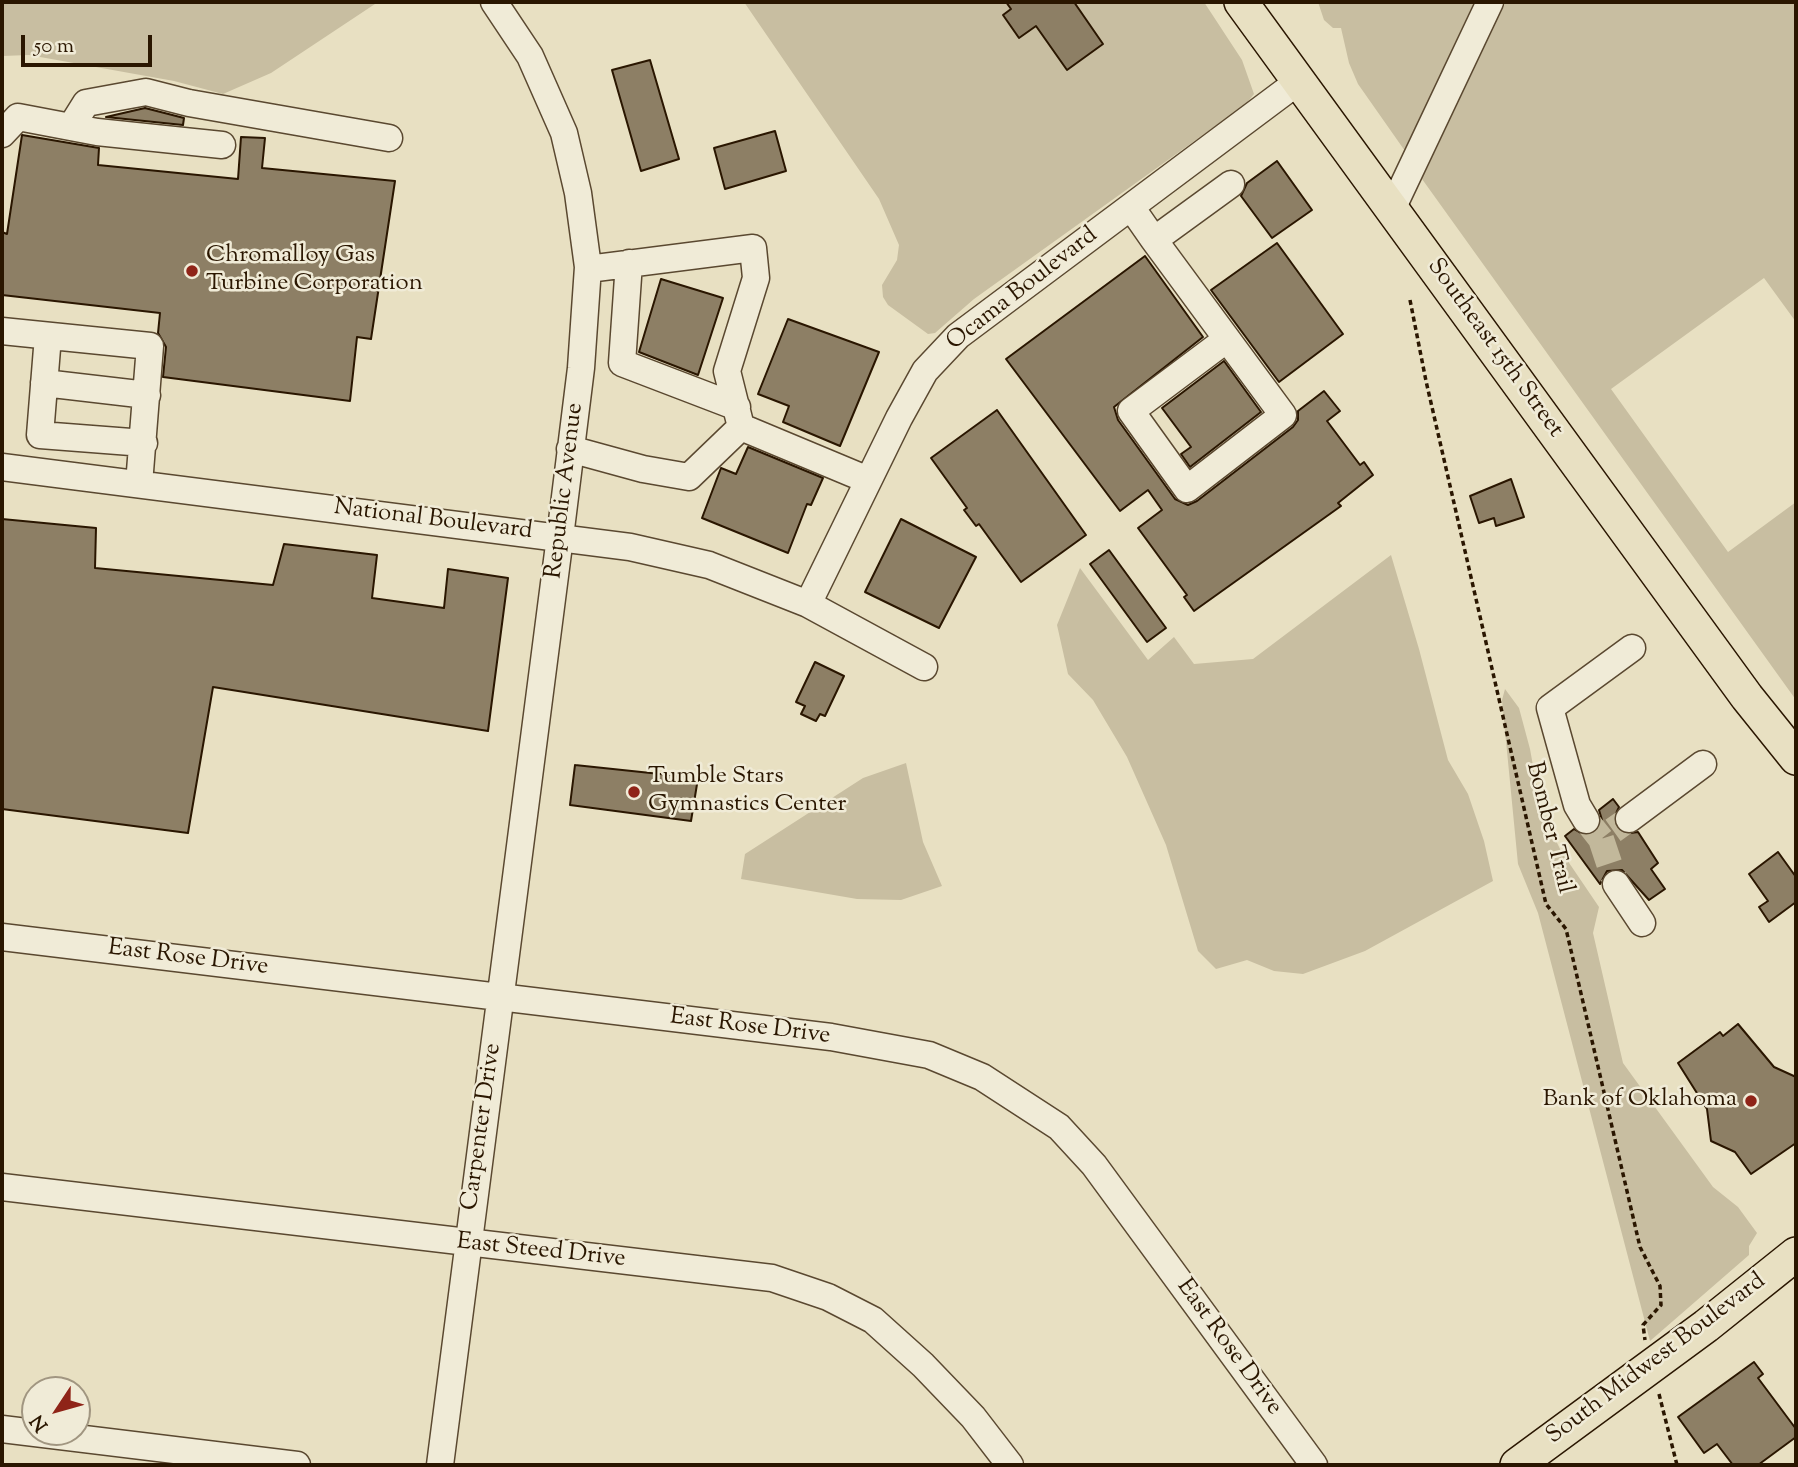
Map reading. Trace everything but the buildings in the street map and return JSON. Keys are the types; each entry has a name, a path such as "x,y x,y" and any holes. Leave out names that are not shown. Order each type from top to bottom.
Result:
{"main road":[{"name":"Southeast 15th Street","path":"1241,2 1747,697 1796,758"},
{"name":"Southeast 15th Street","path":"1747,697 1796,774"},
{"name":"South Midwest Boulevard","path":"1517,1465 1706,1326 1796,1254"}],"street":[{"path":"1392,209 1490,2"},
{"name":"Republic Avenue","path":"500,997 581,368 588,269 578,194 564,133 505,6"},
{"name":"Ocama Boulevard","path":"808,604 925,370 958,336 1299,81"},
{"path":"71,127 86,103 146,92 189,103 389,138"},
{"path":"2,134 18,117 71,127 222,145"},
{"path":"1154,240 1231,184"},
{"path":"1131,207 1283,415 1187,489 1131,411 1227,339"},
{"path":"588,269 753,248 756,278 727,371 739,417"},
{"path":"629,262 622,363 868,480"},
{"path":"3,328 48,336 150,346 139,484"},
{"path":"48,336 40,435 144,443"},
{"path":"44,383 147,395"},
{"path":"570,449 643,469 689,477 739,417"},
{"name":"National Boulevard","path":"2,467 630,547 709,565 808,604 924,667"},
{"path":"1586,820 1577,805 1550,708 1632,648"},
{"path":"1629,819 1703,764"},
{"path":"1616,884 1642,923"},
{"name":"East Rose Drive","path":"2,937 893,1046 929,1055 982,1077 1059,1127 1094,1164 1314,1465"},
{"name":"Carpenter Drive","path":"440,1465 500,997"},
{"name":"East Steed Drive","path":"2,1187 772,1278 828,1297 873,1320 923,1365 973,1417 1010,1465"},
{"path":"2,1429 297,1465"}],"path":[{"name":"Bomber Trail","path":"1410,300 1429,394 1546,904 1566,929 1640,1247 1660,1286 1661,1305 1643,1325 1647,1349"},
{"path":"1659,1394 1677,1465"}],"shaded area":[{"path":"2,2 378,2 271,73 223,94 174,81 29,55 2,56"},
{"path":"744,2 1204,2 1242,60 1254,94 1246,104 974,299 935,333 928,334 888,305 883,297 882,285 897,260 899,245 879,199"},
{"path":"1318,2 1474,2 1405,151 1358,84 1349,63 1341,28 1333,28 1324,20"},
{"path":"1506,2 1796,2 1796,322 1764,278 1611,389 1728,552 1796,502 1796,700 1422,179"},
{"path":"1391,555 1448,760 1468,794 1484,841 1493,881 1365,951 1303,974 1274,971 1247,960 1216,969 1198,951 1166,845 1127,757 1093,700 1068,674 1057,625 1080,568 1148,660 1174,637 1194,664 1253,659"},
{"path":"1505,689 1519,708 1530,749 1541,810 1561,851 1599,907 1593,933 1623,1063 1713,1187 1738,1207 1757,1233 1749,1246 1749,1255 1650,1341 1538,913 1518,864 1502,700"},
{"path":"906,763 923,842 942,886 901,900 857,899 741,879 745,854 863,778"}],"tunnel":[{"path":"1586,820 1601,839 1629,819"},
{"path":"1601,839 1616,884"}],"place":[{"name":"Chromalloy Gas Turbine Corporation","path":"192,271"},
{"name":"Tumble Stars Gymnastics Center","path":"634,792"},
{"name":"Bank of Oklahoma","path":"1751,1101"}]}
